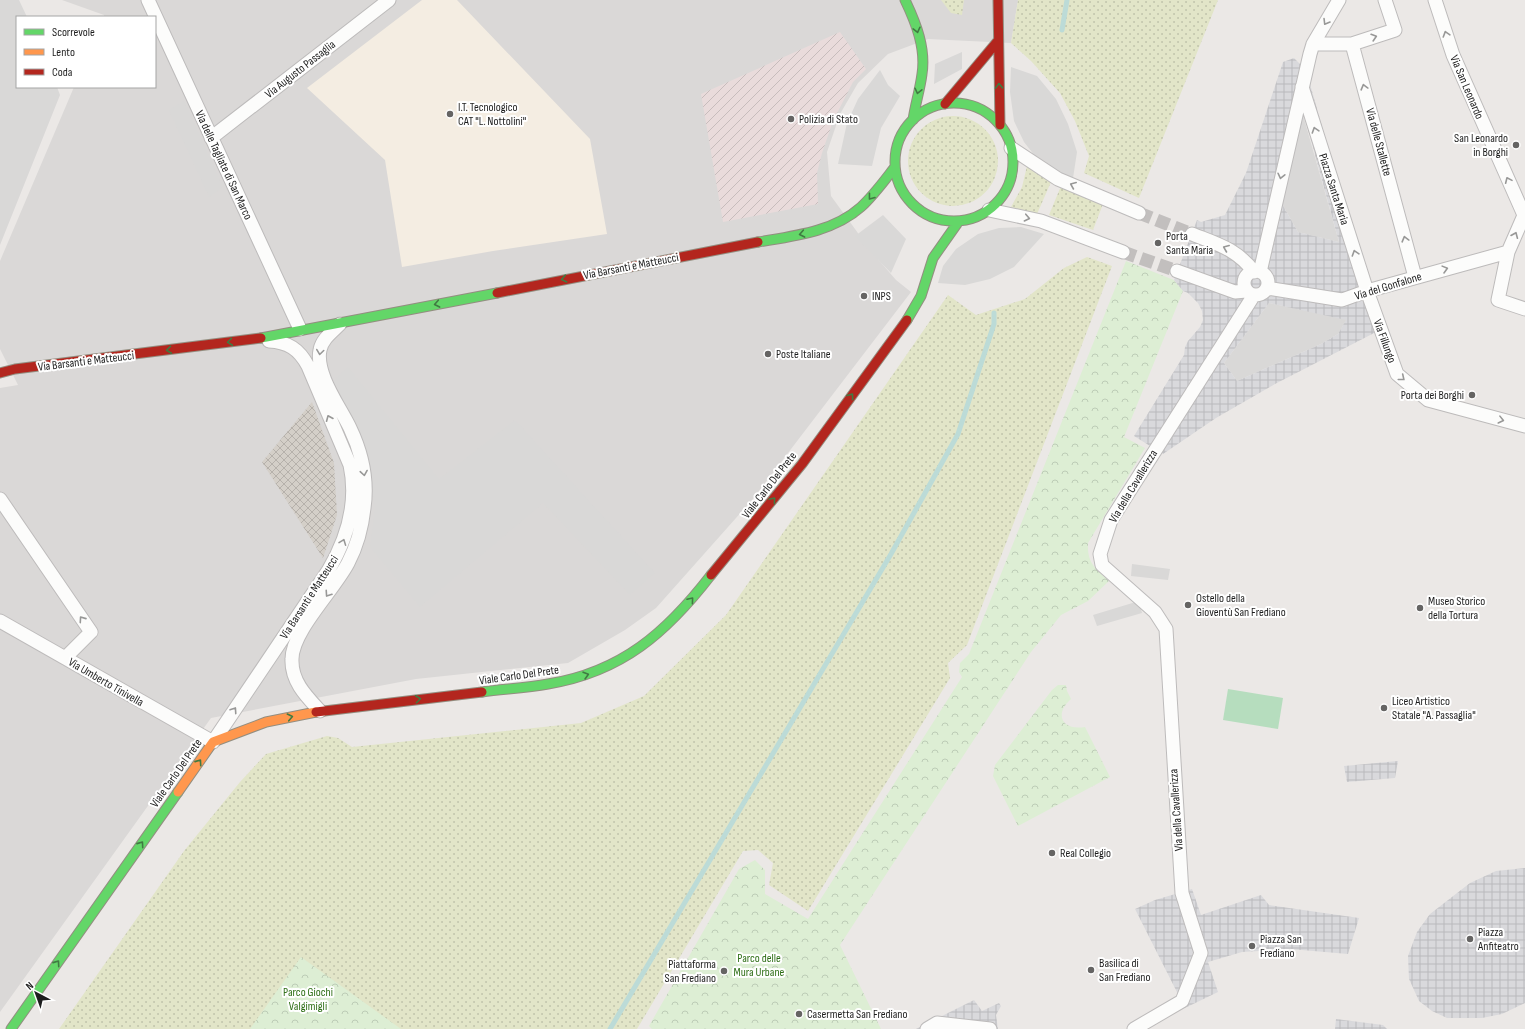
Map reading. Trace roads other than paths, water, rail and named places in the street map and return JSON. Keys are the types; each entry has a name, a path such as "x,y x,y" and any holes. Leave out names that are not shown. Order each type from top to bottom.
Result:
{"main road":[{"path":"905,0 915,20 922,62 922,74 913,120 900,140 895,157 895,167 898,180 902,190 915,206 937,219 959,221 974,218 989,210 1002,197 1009,182 1013,167 1011,148 1000,125 987,113 973,106 958,103 945,104 928,110 913,120"},
{"path":"998,0 997,42 1000,125"},
{"path":"945,104 997,42"},
{"name":"Via Barsanti e Matteucci","path":"15,369 251,340 300,329 531,286 624,266 813,232 839,223 860,210 895,167"},
{"name":"Viale Carlo Del Prete","path":"10,1029 213,742 266,722 320,711 548,684 572,679 612,664 631,654 656,636 679,614 786,485 914,310 921,296 933,258 959,221"},
{"path":"0,365 15,369"},
{"path":"0,373 15,369"}],"street":[{"name":"Via delle Tagliate di San Marco","path":"148,0 155,16"},
{"name":"Via Augusto Passaglia","path":"211,138 389,0"},
{"path":"1257,272 1313,44 1339,0"},
{"path":"1313,44 1352,44 1395,30 1385,0"},
{"name":"Via San Leonardo","path":"1435,0 1453,56 1524,214"},
{"name":"Via delle Tagliate di San Marco","path":"156,18 300,329"},
{"name":"Via delle Stallette","path":"1352,44 1415,277"},
{"name":"Piazza Santa Maria","path":"1302,87 1367,290"},
{"path":"1011,148 1058,179 1139,213"},
{"path":"989,210 1041,221 1123,252"},
{"path":"1524,214 1508,252 1498,300 1525,309"},
{"path":"1177,271 1235,292 1263,293 1267,288 1266,279 1245,259 1232,250 1192,234"},
{"name":"Via del Gonfalone","path":"1267,288 1342,300 1367,290 1508,252"},
{"path":"1250,293 1244,285 1244,280 1248,274 1257,272"},
{"name":"Via Fillungo","path":"1367,290 1397,374 1428,400 1525,426"},
{"name":"Via della Cavallerizza","path":"1134,1029 1182,1001 1200,953 1182,893 1166,629 1155,612 1102,565 1100,554 1111,520 1250,293"},
{"name":"Via Barsanti e Matteucci","path":"320,711 298,686 292,666 293,650 300,633 348,563 360,529 365,503 366,483 357,444 326,381 319,362 322,344 328,335 343,322"},
{"name":"Via Barsanti e Matteucci","path":"213,742 318,587 337,556 349,524 353,496 353,479 350,465 304,358 298,351 287,344 251,340"},
{"path":"0,499 91,632 65,658"},
{"name":"Via Umberto Tinivella","path":"0,621 213,742"},
{"path":"927,1029 937,1023 990,1029"}],"waterway":[{"path":"1062,30 1067,0"},
{"path":"610,1029 891,554 958,434 994,324 994,313"}],"tunnel":[{"path":"1139,213 1192,234"},
{"path":"1123,252 1177,271"}],"place":[{"name":"I.T. Tecnologico CAT \"L. Nottolini\"","path":"450,114"},
{"name":"Polizia di Stato","path":"791,119"},
{"name":"San Leonardo in Borghi","path":"1516,145"},
{"name":"Porta Santa Maria","path":"1158,243"},
{"name":"INPS","path":"864,296"},
{"name":"Poste Italiane","path":"768,354"},
{"name":"Porta dei Borghi","path":"1472,395"},
{"name":"Ostello della Gioventù San Frediano","path":"1188,605"},
{"name":"Museo Storico della Tortura","path":"1420,608"},
{"name":"Liceo Artistico Statale \"A. Passaglia\"","path":"1384,708"},
{"name":"Real Collegio","path":"1052,853"},
{"name":"Piazza Anfiteatro","path":"1470,939"},
{"name":"Piazza San Frediano","path":"1252,946"},
{"name":"Basilica di San Frediano","path":"1091,970"},
{"name":"Piattaforma San Frediano","path":"724,971"},
{"name":"Casermetta San Frediano","path":"799,1014"}],"park label":[{"name":"Parco delle Mura Urbane","path":"759,965"},
{"name":"Parco Giochi Valgimigli","path":"308,999"}]}
